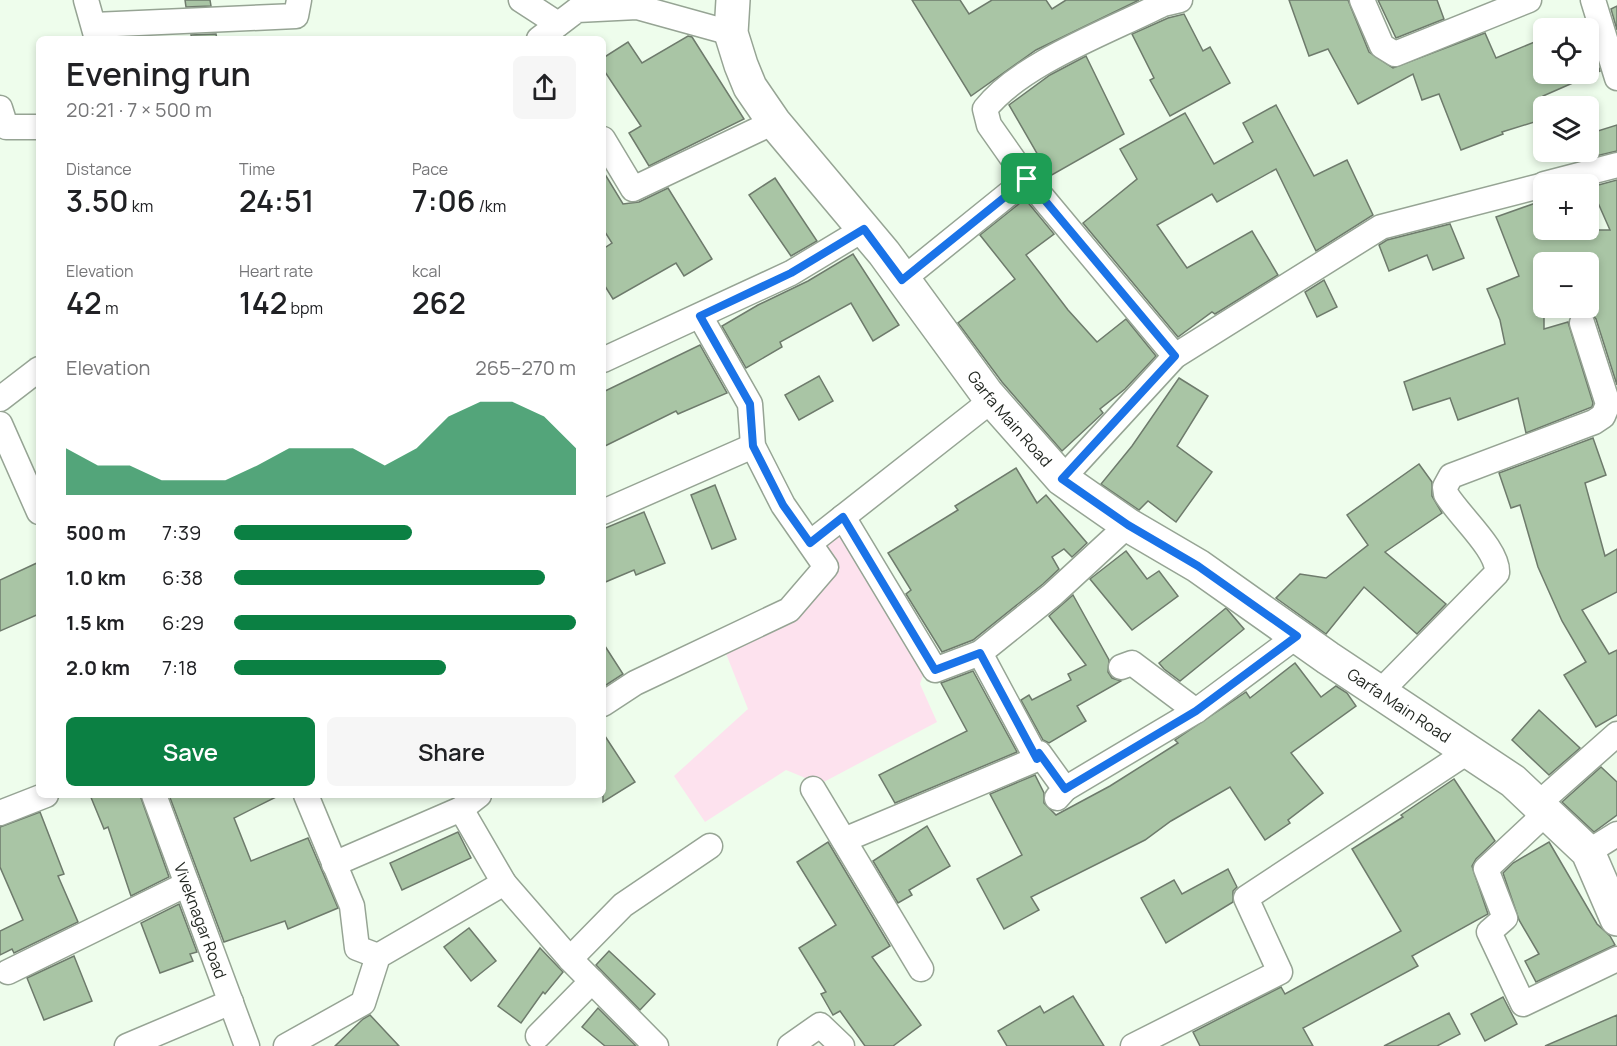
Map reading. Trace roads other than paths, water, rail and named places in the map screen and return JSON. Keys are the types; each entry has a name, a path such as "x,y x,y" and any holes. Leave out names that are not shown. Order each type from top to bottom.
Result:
{"main road":[{"name":"Garfa Main Road","path":"733,0 731,33 750,87 774,122 864,229 992,400 1062,479 1128,525 1198,566 1297,636 1513,781 1588,852 1617,919"}],"street":[{"path":"86,0 96,32 296,16 299,0"},
{"path":"520,0 558,24"},
{"path":"1175,356 1027,179 989,125 985,109 999,92 1048,61 1163,4 1180,0"},
{"path":"1362,0 1382,46 1395,54 1528,0"},
{"path":"1593,0 1617,78"},
{"path":"543,36 577,10 637,7 731,33"},
{"path":"0,108 6,127 36,127"},
{"path":"606,144 633,189 774,122"},
{"path":"1584,174 1617,165"},
{"path":"902,280 1027,179"},
{"path":"1062,479 1175,356 1381,227 1533,188"},
{"path":"606,359 791,273 864,229"},
{"path":"606,702 635,683 789,610 826,567 783,505 753,446 750,404 700,316"},
{"path":"1380,692 1497,573 1498,566 1490,552 1446,494 1445,487 1450,476 1594,422 1603,416 1608,404 1582,323"},
{"path":"5,394 36,371"},
{"path":"810,543 992,400"},
{"path":"0,424 36,505"},
{"path":"606,511 753,446"},
{"path":"843,517 935,670 980,653 1052,595 1128,525"},
{"path":"844,840 1037,759 1039,753 1061,793 1196,711 1297,636"},
{"path":"980,653 1037,759"},
{"path":"1121,667 1132,663 1196,711"},
{"path":"1617,734 1542,808 1486,869 1505,918 1489,932 1523,1004 1617,958"},
{"path":"1133,1046 1281,972 1246,898 1469,751"},
{"path":"813,789 921,969"},
{"path":"0,813 38,798"},
{"name":"Viveknagar Road","path":"155,798 247,1046"},
{"path":"307,798 352,906 357,948 378,956"},
{"path":"334,864 470,802 504,884 570,959 656,1046"},
{"path":"1588,852 1617,834"},
{"path":"570,959 623,905 710,846"},
{"path":"9,972 187,884"},
{"path":"286,1046 363,1003 378,956 504,884"},
{"path":"538,1035 592,981"},
{"path":"127,1046 231,1002"},
{"path":"790,1046 820,1025 842,1046"}]}
